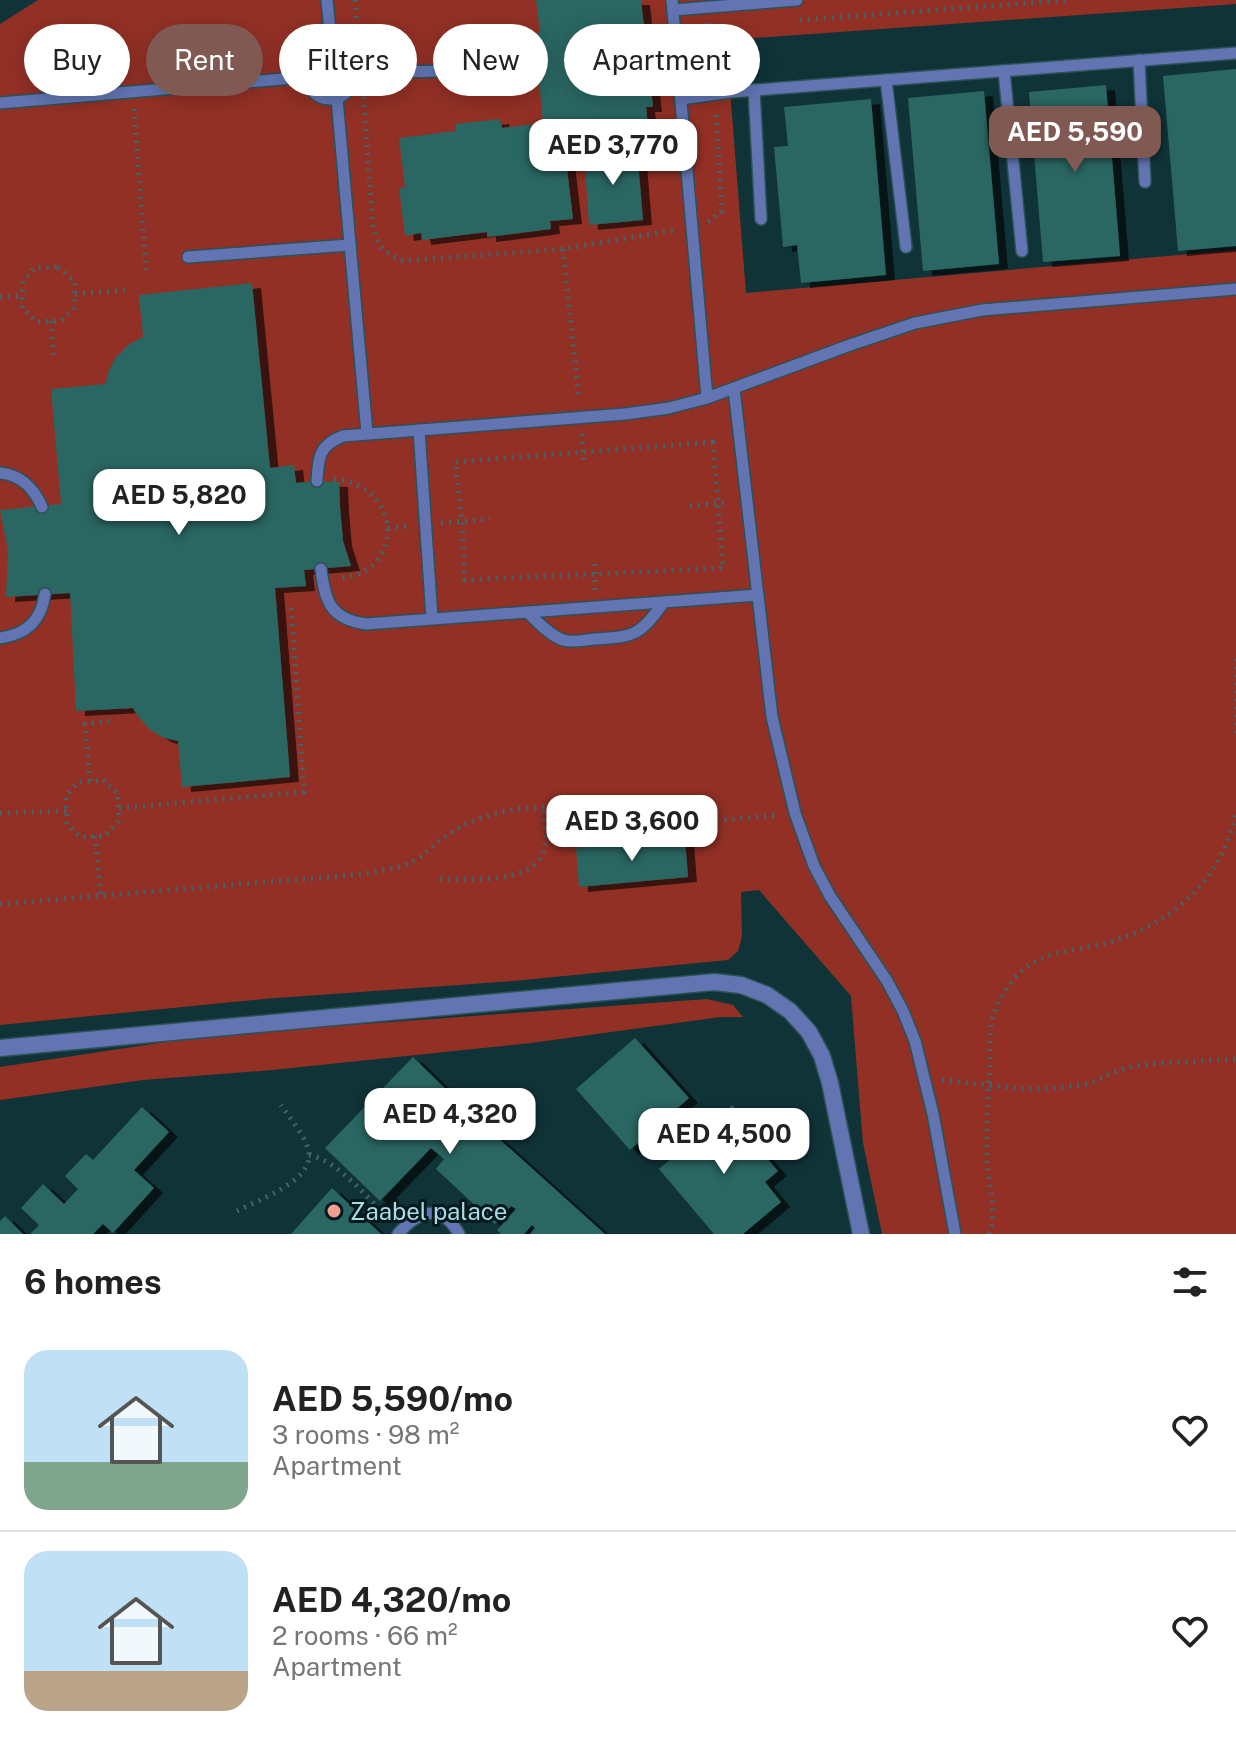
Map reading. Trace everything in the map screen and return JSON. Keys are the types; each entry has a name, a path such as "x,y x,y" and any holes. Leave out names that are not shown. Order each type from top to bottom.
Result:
{"street":[{"path":"0,1048 714,982 741,985 767,995 790,1011 809,1032 822,1056 861,1234"}],"lane":[{"path":"327,0 329,24"},
{"path":"707,398 673,5 797,0"},
{"path":"760,90 1236,53"},
{"path":"1139,60 1145,182"},
{"path":"1004,71 1022,251"},
{"path":"0,103 279,79"},
{"path":"886,80 906,247"},
{"path":"319,96 337,99 341,96"},
{"path":"681,99 705,96"},
{"path":"754,96 761,219"},
{"path":"337,99 367,433"},
{"path":"188,257 349,245"},
{"path":"317,479 319,457 324,447 343,436 669,408 734,389 915,323 982,310 1236,289"},
{"path":"734,389 772,717 795,813 814,866 830,896 876,962 903,1011 915,1041 925,1077 955,1234"},
{"path":"419,430 432,618"},
{"path":"0,473 24,481 36,493 42,507"},
{"path":"322,574 325,595 331,607 340,617 366,624 758,595"},
{"path":"0,638 24,631 36,621 43,608 45,594"},
{"path":"527,612 563,640 618,638 641,630 664,602"},
{"path":"399,1232 409,1221 431,1212 452,1223 459,1234"}],"path":[{"path":"355,0 356,24"},
{"path":"786,21 1070,0"},
{"path":"133,92 146,270"},
{"path":"359,96 373,227 377,243 387,254 403,261 563,249 584,465"},
{"path":"58,267 75,282 74,308 61,321 37,322 22,308 23,296 23,282 34,268 58,267"},
{"path":"75,294 125,290"},
{"path":"0,297 23,296"},
{"path":"51,321 54,361"},
{"path":"713,442 723,568 465,580 455,462 583,452 713,442"},
{"path":"317,479 348,481 368,490 382,506 388,528 385,548 373,565 355,577 322,574"},
{"path":"690,506 747,500"},
{"path":"595,559 595,607"},
{"path":"119,808 304,792 291,605"},
{"path":"1236,659 1236,738"},
{"path":"90,781 85,724 109,721"},
{"path":"103,780 118,793 119,808 119,821 105,836 80,837 67,824 66,796 78,782 103,780"},
{"path":"440,879 513,877 526,872 535,865 545,845 544,807"},
{"path":"0,904 392,870 419,858 463,825 516,809 564,809 655,826 795,813"},
{"path":"0,813 67,811"},
{"path":"989,1234 992,1203 987,1164 993,1016 1004,992 1020,972 1041,958 1066,949 1125,938 1151,927 1174,912 1195,893 1212,870 1226,846 1236,811"},
{"path":"583,813 585,834"},
{"path":"95,836 101,895"},
{"path":"925,1077 1023,1089 1071,1087 1089,1084 1134,1066 1236,1059"},
{"path":"237,1211 281,1192 307,1167 309,1155 306,1144 281,1105"},
{"path":"309,1155 334,1165 399,1232"}],"shaded area":[{"path":"38,0 1236,0 1236,4 760,38 760,24 564,24 564,96 731,96 746,293 1236,250 1236,1234 882,1234 863,1143 851,996 759,890 741,892 742,937 738,951 728,960 513,981 263,999 0,1025 0,24"},
{"path":"707,999 733,1005 743,1017 721,1017 531,1043 143,1080 0,1100 0,1067 212,1035"}],"building":[{"path":"536,0 641,0 644,24 564,24 564,96 652,96 653,107 646,107 648,126 637,127 638,135 564,144 573,219 550,221 551,229 487,237 487,232 422,240 421,233 405,236 399,188 405,187 399,138 456,131 455,124 500,119 502,128 543,123 540,96 548,96 548,24 539,24"},
{"path":"1236,69 1236,246 1178,251 1163,76"},
{"path":"1106,85 1120,256 1043,262 1029,92"},
{"path":"984,91 999,264 923,271 908,98"},
{"path":"871,99 886,275 801,283 797,245 783,247 774,147 788,146 784,107"},
{"path":"637,149 643,220 589,225 584,153"},
{"path":"252,283 270,468 294,465 296,483 339,482 343,541 351,566 304,570 306,586 275,588 290,777 182,787 178,741 150,730 133,708 76,711 70,593 6,597 8,551 0,510 61,504 51,389 105,384 116,357 128,345 143,337 139,295"},
{"path":"685,839 688,877 579,887 576,848"},
{"path":"635,1038 689,1098 630,1150 576,1089"},
{"path":"413,1057 605,1234 530,1234 535,1228 532,1225 524,1234 501,1234 497,1230 516,1209 511,1206 495,1224 436,1169 444,1159 431,1148 380,1201 325,1148"},
{"path":"732,1105 754,1130 747,1135 778,1171 765,1182 781,1202 743,1234 714,1234 659,1169"},
{"path":"142,1107 169,1132 134,1170 154,1188 113,1233 103,1224 93,1234 30,1234 39,1225 21,1208 43,1184 64,1204 78,1189 65,1176 86,1154 93,1160"},
{"name":"Zaabel palace","path":"332,1188 381,1234 291,1234"},
{"path":"5,1216 23,1234 0,1234 0,1221"}],"place":[{"name":"Zaabel palace","path":"334,1211"}]}
